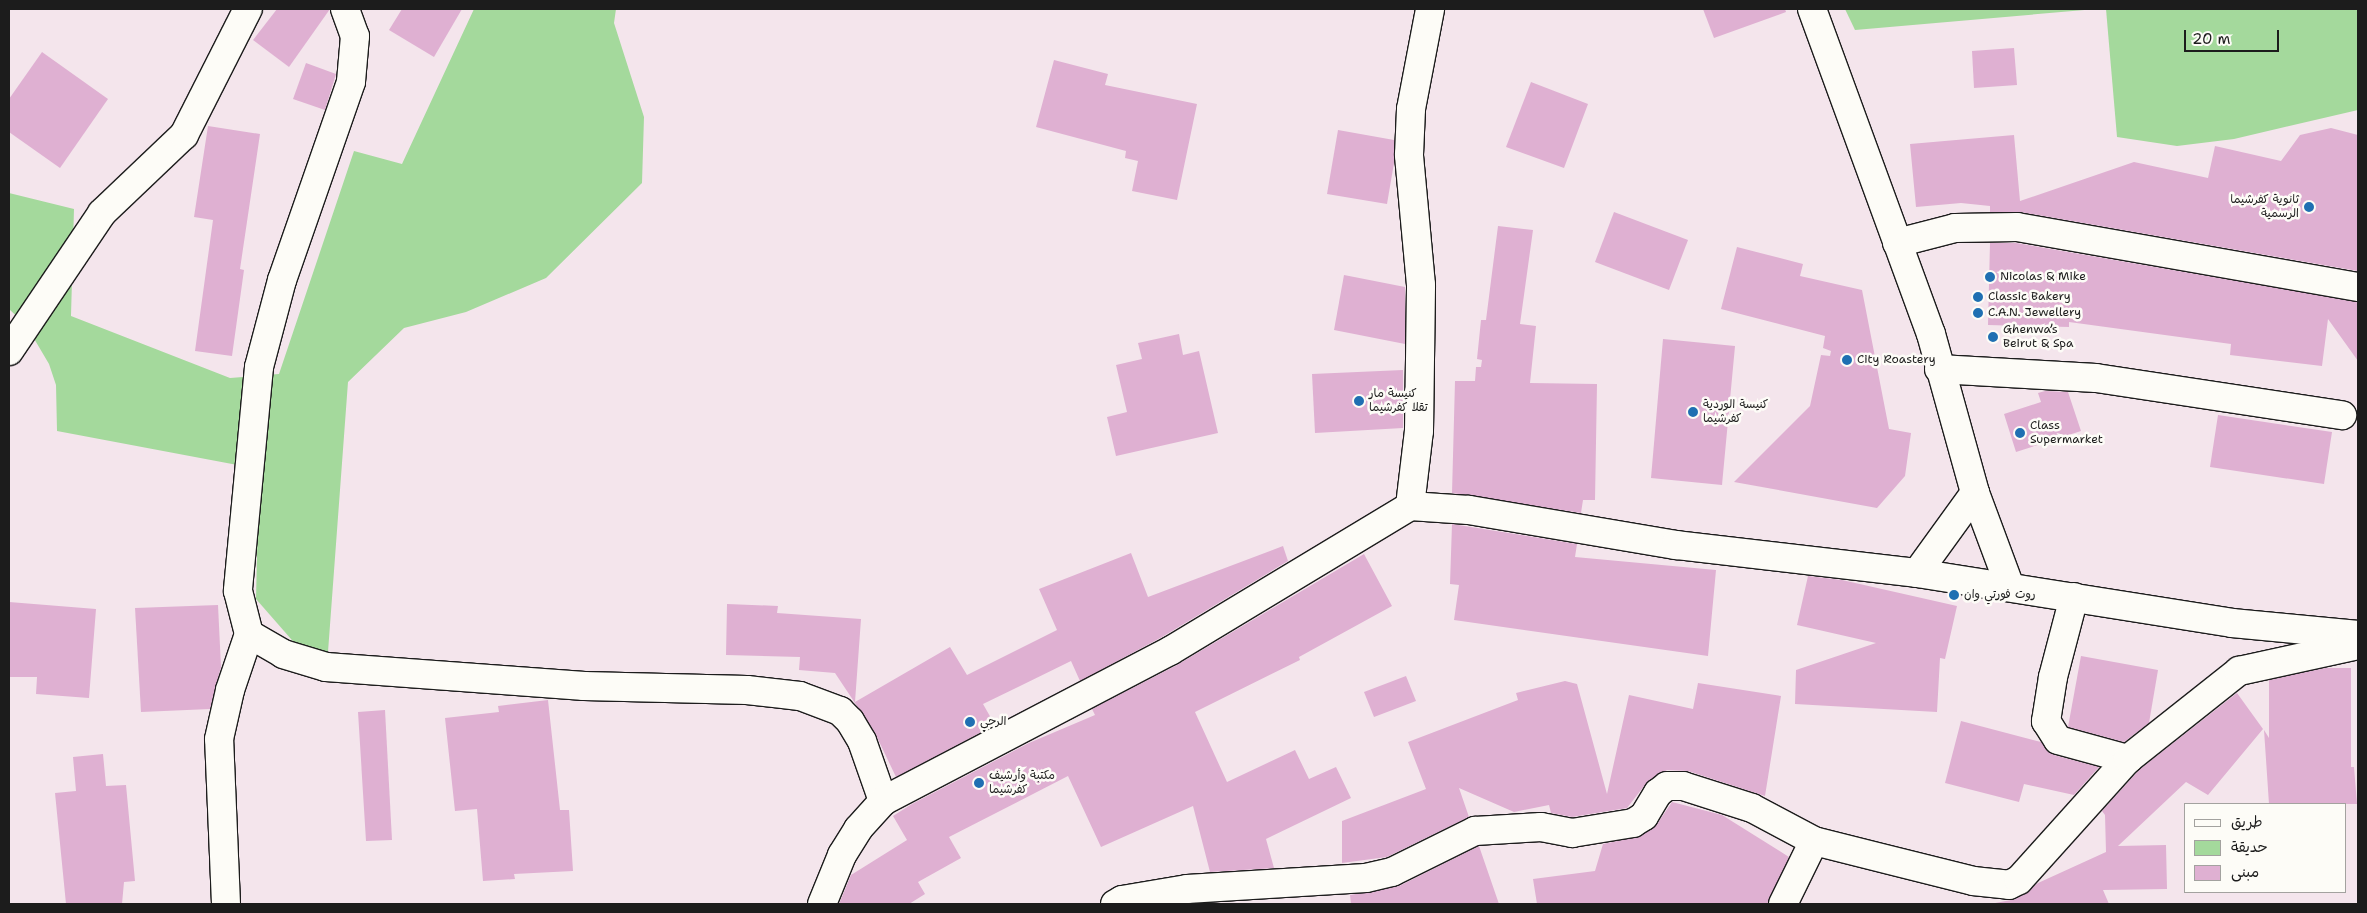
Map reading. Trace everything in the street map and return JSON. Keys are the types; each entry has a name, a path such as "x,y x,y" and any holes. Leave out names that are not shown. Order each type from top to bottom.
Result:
{"street":[{"path":"9,350 102,213 184,135 248,9"},
{"path":"226,904 219,739 230,690 250,634 238,591 259,366 282,280 351,82 355,36 344,9"},
{"path":"1410,506 1419,431 1421,285 1408,155 1411,109 1430,9"},
{"path":"1812,9 1931,334 1939,369 1975,493 2010,587"},
{"path":"1897,243 1955,228 2017,227 2358,287"},
{"path":"1939,369 2096,378 2342,416"},
{"path":"1917,573 1975,493"},
{"path":"822,904 842,855 858,829 883,801 1170,651 1410,506 1469,510 1676,545 1917,573 2232,623 2358,635"},
{"path":"2074,597 2053,677 2046,721 2058,740 2128,759"},
{"path":"250,634 283,654 326,667 584,686 747,690 800,696 840,711 850,721 862,741 883,801"},
{"path":"1115,904 1122,900 1187,889 1366,878 1392,872 1475,831 1541,827 1572,833 1633,824 1644,816 1658,793 1667,786 1683,786 1752,808 1814,841 1973,881 2008,885 2018,880 2128,759 2238,671 2358,645"},
{"path":"1783,904 1814,841"}],"green space":[{"path":"474,9 616,9 614,23 644,117 642,183 546,278 466,312 404,328 348,382 326,679 256,599 259,469 57,431 56,385 49,364 26,325 9,309 9,193 74,209 71,316 230,378 279,374 354,151 402,164"},
{"path":"1845,9 2096,9 1855,30"},
{"path":"2106,9 2358,9 2358,110 2234,139 2177,146 2117,137"}],"building":[{"path":"277,9 330,9 289,67 253,40"},
{"path":"402,9 462,9 434,57 389,30"},
{"path":"1703,9 1785,9 1786,12 1714,38"},
{"path":"2014,48 2017,85 1974,88 1972,51"},
{"path":"42,52 108,99 60,168 9,132 9,99"},
{"path":"1054,60 1108,74 1105,85 1197,104 1177,200 1132,191 1138,161 1125,158 1126,151 1036,127"},
{"path":"306,63 336,74 325,110 293,99"},
{"path":"1531,82 1588,104 1564,168 1506,147"},
{"path":"208,126 260,134 240,269 244,270 232,356 195,351 213,220 194,217"},
{"path":"2331,128 2358,135 2358,271 2020,212 1990,212 1990,206 1961,203 1916,207 1910,144 2014,135 2020,201 2134,162 2208,178 2215,146 2281,161 2300,135"},
{"path":"1338,130 1394,140 1394,163 1387,204 1327,194"},
{"path":"1614,212 1688,240 1669,290 1595,262"},
{"path":"1498,226 1533,230 1520,324 1536,326 1530,383 1597,384 1595,500 1583,500 1581,513 1452,493 1455,381 1475,381 1476,367 1481,367 1482,360 1477,359 1481,320 1486,320"},
{"path":"1990,243 2016,243 2358,302 2358,361 2328,319 2322,366 2230,355 2231,344 2069,322 2069,327 1988,325"},
{"path":"1737,247 1803,264 1800,276 1862,290 1889,429 1911,433 1905,476 1877,508 1734,482 1810,406 1821,355 1830,356 1831,351 1823,348 1825,336 1721,309"},
{"path":"1344,275 1405,287 1405,344 1334,330"},
{"path":"1179,334 1183,355 1199,351 1218,433 1116,456 1107,417 1127,412 1116,365 1142,359 1138,343"},
{"name":"كنيسة الوردية كفرشيما","path":"1663,339 1735,346 1722,485 1651,478"},
{"name":"كنيسة مار تقلا كفرشيما","path":"1403,370 1403,428 1315,433 1312,374"},
{"path":"2045,391 2068,392 2081,431 2016,452 2004,414 2041,402 2038,393"},
{"path":"2218,415 2332,432 2324,484 2210,467"},
{"path":"1452,524 1577,544 1575,557 1716,570 1708,656 1454,620 1459,585 1450,584"},
{"path":"1283,546 1288,561 1162,637 1080,681 1071,661 983,704 995,725 896,777 875,733 835,673 799,670 800,657 726,655 727,604 778,606 777,613 861,619 855,702 950,647 967,675 1057,630 1039,589 1131,553 1148,597"},
{"path":"1364,554 1392,606 1299,657 1300,660 1195,712 1227,782 1295,750 1309,779 1336,767 1351,798 1266,839 1274,868 1210,872 1193,806 1101,847 1068,776 949,837 961,858 918,882 925,894 909,904 839,904 851,875 907,840 893,816 912,804 1029,743 1095,715 1092,709 1177,665"},
{"path":"1808,576 1842,580 1957,606 1945,659 1940,658 1937,712 1795,704 1796,670 1876,643 1797,625"},
{"path":"9,602 96,609 89,698 36,694 37,677 9,677"},
{"path":"218,605 221,667 210,709 141,712 135,608"},
{"path":"2081,656 2158,670 2149,723 2124,742 2068,727"},
{"path":"2325,668 2351,668 2351,767 2354,767 2357,804 2269,803 2264,730 2269,738 2269,680"},
{"path":"1406,676 1416,701 1374,717 1364,692"},
{"path":"1565,681 1577,684 1607,794 1629,695 1693,709 1698,683 1781,696 1765,796 1688,771 1667,770 1648,781 1627,808 1572,817 1551,813 1549,805 1514,812 1459,788 1469,817 1387,857 1342,863 1342,821 1426,789 1408,742 1518,700 1516,693"},
{"path":"2237,693 2263,729 2208,795 2186,782 2118,846 2166,845 2167,889 2103,890 2109,904 1990,904 2016,899 2038,883 2106,852 2105,815 2102,811 2139,770"},
{"path":"548,700 560,810 569,810 573,871 514,874 515,879 483,881 477,809 455,811 445,718 499,712 498,706"},
{"path":"385,710 392,840 366,841 358,712"},
{"path":"1961,721 2041,742 2054,755 2099,767 2074,795 2024,784 2019,802 1945,783"},
{"path":"103,754 106,786 126,785 135,881 124,882 122,904 66,904 55,793 76,791 73,757"},
{"path":"1672,802 1722,815 1789,857 1768,904 1537,904 1533,879 1595,871 1603,844 1641,836 1657,824"},
{"path":"1479,846 1499,904 1351,904 1350,895 1399,886"}],"place":[{"name":"ثانوية كفرشيما الرسمية","path":"2309,207"},
{"name":"Nicolas & Mike","path":"1990,277"},
{"name":"Classic Bakery","path":"1978,297"},
{"name":"C.A.N. Jewellery","path":"1978,313"},
{"name":"Ghenwa’s Beirut & Spa","path":"1993,337"},
{"name":"City Roastery","path":"1847,360"},
{"name":"كنيسة مار تقلا كفرشيما","path":"1359,401"},
{"name":"كنيسة الوردية كفرشيما","path":"1693,412"},
{"name":"Class Supermarket","path":"2020,433"},
{"name":"روت فورتي وان","path":"1954,595"},
{"name":"الرجي","path":"970,722"},
{"name":"مكتبة وأرشيف كفرشيما","path":"979,783"}]}
